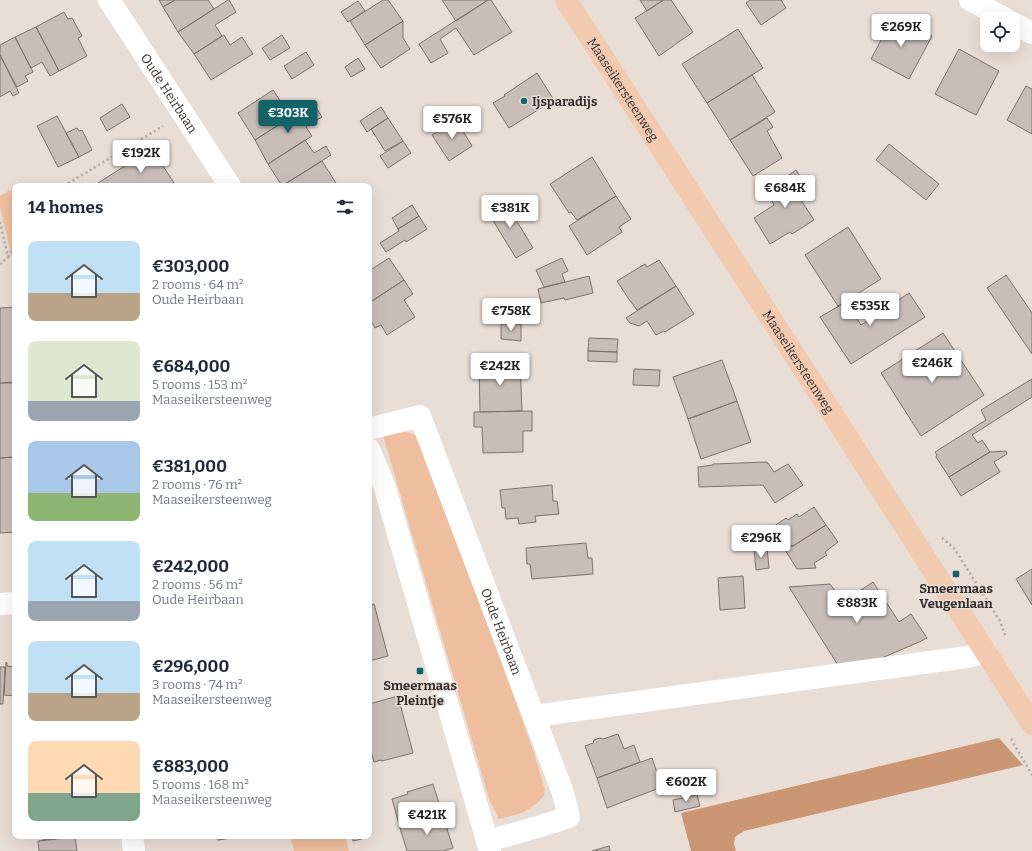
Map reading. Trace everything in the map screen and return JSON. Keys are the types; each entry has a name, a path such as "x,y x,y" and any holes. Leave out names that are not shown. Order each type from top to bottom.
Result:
{"main road":[{"name":"Maaseikersteenweg","path":"566,0 1032,724"}],"street":[{"name":"Oude Heirbaan","path":"109,0 228,183"},
{"path":"970,0 993,12"},
{"path":"1020,27 1032,33"},
{"name":"Oude Heirbaan","path":"372,428 420,416 563,793 569,817 489,846 384,485 372,456"},
{"path":"0,604 12,603"},
{"path":"534,716 967,657 986,652"},
{"path":"132,839 134,851"}],"path":[{"path":"69,183 183,114"},
{"path":"0,222 8,257"},
{"path":"0,264 8,257 12,250"}],"shaded area":[{"path":"12,189 12,259 0,206 0,196"},
{"path":"406,432 416,435 443,500 534,753 545,790 544,796 536,804 522,813 499,819 489,799 383,435"},
{"path":"999,738 1023,765 744,831 735,837 734,844 736,851 691,851 681,813"},
{"path":"291,839 346,839 349,851 294,851"}],"building":[{"path":"159,0 175,0 163,7"},
{"path":"175,0 208,0 214,9 178,32 163,7"},
{"path":"228,0 236,12 215,25 222,36 194,54 178,32"},
{"path":"383,0 388,0 403,21 365,45 350,21"},
{"path":"442,0 488,0 456,21"},
{"path":"488,0 491,0 512,32 474,55 456,28 440,39 448,53 431,63 419,44"},
{"path":"640,0 663,0 647,11"},
{"path":"664,0 671,0 693,32 659,56 635,18"},
{"path":"750,0 781,0 786,8 761,25 746,3"},
{"path":"358,1 365,11 348,22 341,12"},
{"path":"64,12 68,19 72,18 82,36 78,38 87,56 59,71 36,27"},
{"path":"894,16 909,23 908,26 916,30 918,28 932,36 909,79 871,59"},
{"path":"403,21 403,38 410,49 381,68 365,45"},
{"path":"36,27 59,71 50,76 42,62 31,68 15,37"},
{"path":"738,29 763,68 707,103 682,64"},
{"path":"224,35 230,45 242,37 253,54 211,80 194,54"},
{"path":"282,35 290,48 270,60 262,48"},
{"path":"15,37 33,72 25,76 28,81 17,87 0,55 0,45"},
{"path":"959,49 999,71 976,115 935,94"},
{"path":"306,52 314,65 292,79 284,66"},
{"path":"0,55 19,93 13,96 10,91 0,97"},
{"path":"358,58 365,69 351,77 345,67"},
{"name":"Ijsparadijs","path":"537,73 554,100 509,128 493,103"},
{"path":"752,75 775,112 730,140 707,103"},
{"path":"1026,86 1032,89 1032,134 1007,120"},
{"path":"273,90 291,117 255,140 238,113"},
{"path":"313,103 322,117 306,127 312,136 268,164 255,140"},
{"path":"122,104 130,117 107,131 100,118"},
{"path":"381,107 388,118 367,132 360,121"},
{"path":"57,116 79,157 58,167 37,126"},
{"path":"388,118 403,141 385,151 371,129"},
{"path":"767,118 773,127 767,131 782,158 753,176 730,140"},
{"path":"456,120 472,146 449,161 432,135"},
{"path":"77,128 79,131 82,130 92,150 79,157 66,133"},
{"path":"305,140 314,153 326,146 331,155 287,183 280,183 268,164"},
{"path":"403,141 411,153 388,168 380,156"},
{"path":"889,144 939,184 926,200 876,160"},
{"path":"152,149 174,183 98,183"},
{"path":"592,157 616,196 577,220 571,212 569,213 550,184"},
{"path":"322,161 336,183 287,183"},
{"path":"796,170 807,187 797,194 814,220 792,234 790,232 770,244 754,218 774,205 766,190 775,184 774,181 783,176 785,178"},
{"path":"616,196 631,219 619,227 622,232 587,255 569,226"},
{"path":"504,200 533,248 516,258 487,211"},
{"path":"412,205 419,216 398,229 392,218"},
{"path":"419,216 427,229 386,252 380,243 399,231 398,229"},
{"path":"848,227 881,279 838,306 805,255"},
{"path":"389,258 404,280 372,301 372,269"},
{"path":"562,258 568,271 562,274 565,282 544,287 536,270"},
{"path":"659,260 676,286 637,310 617,281 645,264 647,267"},
{"path":"1006,275 1032,313 1032,354 987,288"},
{"path":"589,276 593,293 565,300 564,298 541,303 538,289"},
{"path":"404,280 413,294 404,300 415,317 387,335 381,325 375,328 372,323 372,301"},
{"path":"676,286 694,314 665,332 664,331 656,335 647,321 639,326 630,323 626,318"},
{"path":"909,293 925,317 851,364 820,317 846,302 861,325"},
{"path":"12,307 12,382 0,383 0,308"},
{"path":"501,324 521,324 521,341 501,339"},
{"path":"943,333 984,395 921,436 881,373"},
{"path":"589,338 618,339 617,352 588,351"},
{"path":"588,351 617,352 617,362 588,361"},
{"path":"722,360 737,401 688,419 673,377"},
{"path":"520,362 522,411 480,412 479,363"},
{"path":"634,369 660,370 659,386 633,385"},
{"path":"1032,379 1032,397 972,435 978,443 982,440 990,452 949,477 936,457 937,455 935,452 986,420 981,410"},
{"path":"0,383 12,383 12,457 0,458"},
{"path":"737,401 751,442 701,459 688,419"},
{"path":"532,411 532,431 523,431 523,452 483,453 482,427 474,427 474,412"},
{"path":"1006,451 1007,454 994,462 1000,472 961,496 949,477 990,452"},
{"path":"12,457 12,532 0,533 0,458"},
{"path":"767,462 774,472 788,464 803,485 775,503 763,485 699,487 698,467 713,464"},
{"path":"552,485 553,501 557,501 559,514 535,516 536,522 519,524 518,518 506,519 505,508 502,508 500,490"},
{"path":"814,507 826,525 793,546 763,546 757,537 760,528 773,527 786,518 788,520 797,514 799,517"},
{"path":"826,525 838,542 825,552 827,555 814,563 816,568 797,569 782,545 793,546"},
{"path":"586,543 588,558 592,558 593,574 532,579 530,564 527,564 526,548"},
{"path":"767,548 769,568 756,570 754,549"},
{"path":"1032,569 1032,605 1016,579"},
{"path":"743,576 745,608 720,610 718,578"},
{"path":"873,582 899,622 911,614 927,638 868,664 841,670 789,587 830,584 843,602"},
{"path":"374,604 388,656 372,660 372,605"},
{"path":"6,662 7,666 12,667 12,696 4,695"},
{"path":"0,667 5,667 3,704 0,704"},
{"path":"398,696 413,753 374,762 372,755 372,703"},
{"path":"618,734 624,749 634,745 640,762 597,778 585,746 593,743 594,740 600,738 603,739"},
{"path":"652,758 662,787 607,808 597,778"},
{"path":"433,784 443,816 400,828 392,799 408,794 407,792"},
{"path":"697,795 700,806 675,812 673,800"},
{"path":"443,816 453,848 443,851 407,851 400,828"},
{"path":"75,839 77,851 39,851 38,841"},
{"path":"609,846 610,851 592,851"}],"place":[{"name":"Ijsparadijs","path":"524,101"},
{"name":"Smeermaas Veugenlaan","path":"956,574"},
{"name":"Smeermaas Pleintje","path":"420,671"}]}
